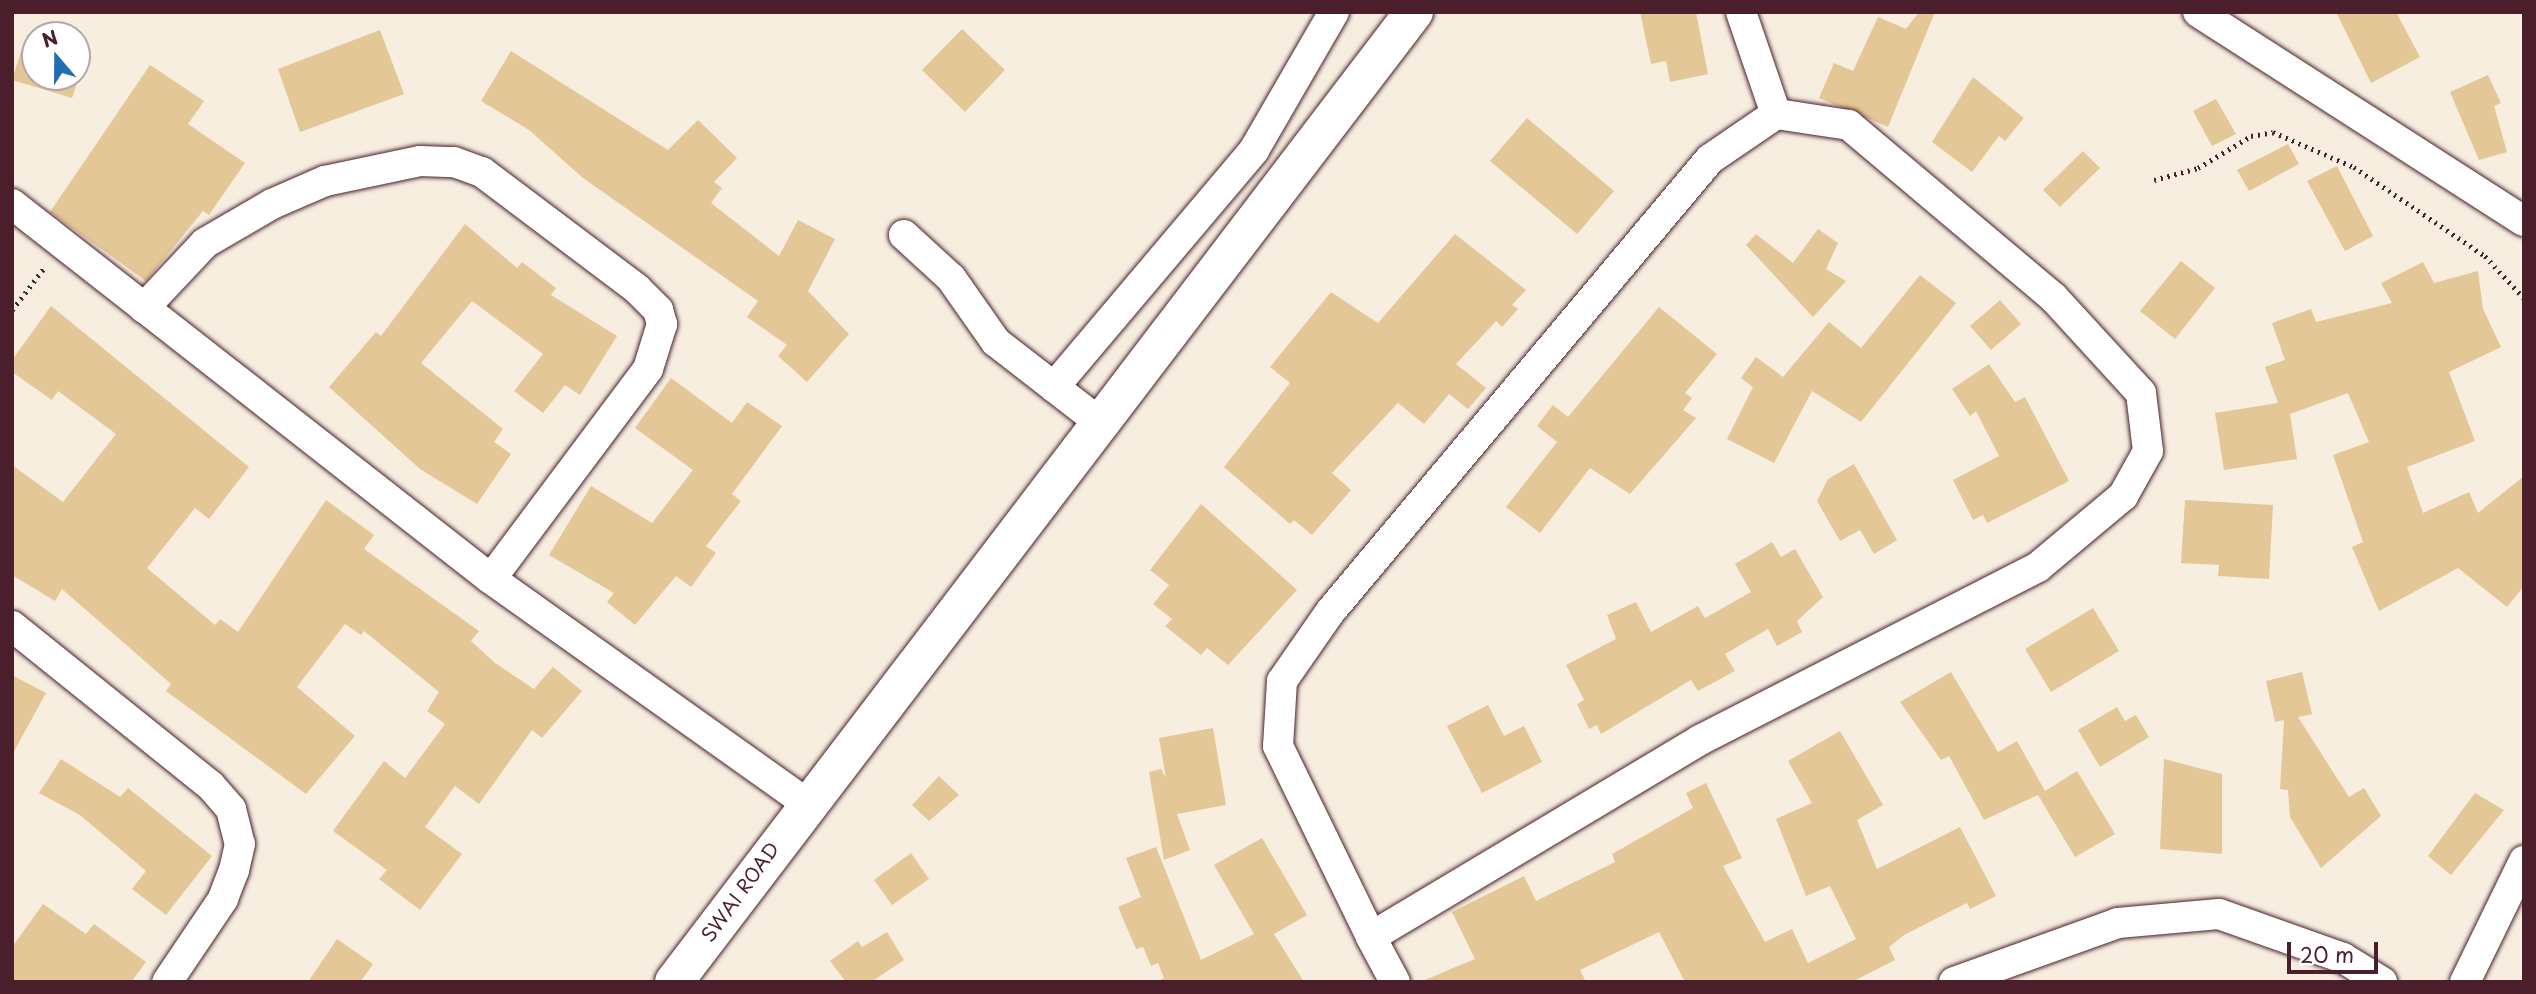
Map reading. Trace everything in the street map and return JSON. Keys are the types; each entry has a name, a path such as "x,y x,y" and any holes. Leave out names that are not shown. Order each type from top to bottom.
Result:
{"street":[{"path":"1054,387 1254,150 1334,12"},
{"name":"SWAI ROAD","path":"674,982 806,803 1414,12"},
{"path":"1741,12 1776,114"},
{"path":"2198,12 2524,221"},
{"path":"1371,937 1700,740 2038,567 2123,496 2148,451 2141,393 2053,297 1849,125 1776,114 1710,159 1330,612 1282,681 1278,746 1371,937 1395,982"},
{"path":"144,308 205,243 272,204 325,181 419,161 454,162 482,172 637,289 657,310 662,324 648,369 491,579"},
{"path":"12,204 64,242 144,308 491,579 806,803"},
{"path":"904,235 951,278 996,342 1099,422"},
{"path":"12,626 211,786 231,809 240,844 223,899 167,982"},
{"path":"2465,982 2524,861"},
{"path":"1954,982 2118,923 2219,914 2343,958 2382,982"}],"path":[{"path":"2154,180 2198,168 2251,136 2273,132 2354,167 2485,256 2524,298"},
{"path":"12,310 64,242"}],"building":[{"path":"1640,12 1696,12 1708,74 1670,82 1666,61 1651,64"},
{"path":"1919,12 1935,12 1888,127 1819,98 1834,63 1853,71 1878,17 1906,29"},
{"path":"2336,12 2396,12 2420,57 2371,83"},
{"path":"962,29 1005,70 965,112 922,70"},
{"path":"380,30 404,94 300,132 278,69"},
{"path":"511,51 668,150 698,120 737,158 714,182 722,188 711,203 779,256 798,220 835,239 808,291 849,334 807,382 778,356 787,345 747,317 758,301 583,178 529,130 481,101"},
{"path":"21,52 21,83 12,80"},
{"path":"150,65 204,101 188,124 245,163 209,215 203,211 146,281 50,212"},
{"path":"2488,75 2501,103 2494,106 2507,152 2479,160 2450,92"},
{"path":"1973,77 2024,118 2005,141 1999,136 1972,172 1932,142"},
{"path":"49,91 74,91 72,98"},
{"path":"2216,99 2236,134 2212,146 2193,111"},
{"path":"1527,118 1614,191 1577,234 1490,161"},
{"path":"2288,144 2299,164 2249,191 2237,170"},
{"path":"2083,151 2100,168 2060,207 2043,190"},
{"path":"2337,166 2373,236 2345,251 2307,181"},
{"path":"465,224 517,268 522,262 556,288 551,295 617,336 580,395 565,385 543,413 514,391 543,354 472,301 421,363 503,429 494,442 511,454 477,504 420,469 329,387 376,332 381,336"},
{"path":"1818,229 1838,243 1826,269 1846,281 1813,317 1746,245 1756,234 1793,263"},
{"path":"1455,234 1526,290 1512,305 1518,309 1502,327 1496,321 1456,364 1486,388 1468,409 1449,394 1424,424 1398,403 1332,473 1351,490 1312,535 1294,520 1290,524 1224,467 1290,383 1270,367 1331,292 1378,323"},
{"path":"2181,261 2215,288 2175,339 2140,311"},
{"path":"2423,262 2434,283 2478,271 2483,309 2501,347 2449,372 2475,441 2407,467 2423,513 2469,492 2478,513 2524,476 2524,586 2507,607 2458,568 2379,611 2352,547 2363,542 2333,455 2369,442 2348,393 2290,414 2297,459 2224,470 2215,413 2278,403 2265,367 2285,360 2272,323 2311,309 2316,322 2392,303 2381,283"},
{"path":"1920,275 1956,303 1861,422 1812,391 1774,463 1727,439 1753,387 1741,378 1756,357 1783,377 1829,322 1861,348"},
{"path":"2000,300 2021,324 1991,350 1970,326"},
{"path":"51,306 249,467 209,519 195,508 147,568 215,625 220,619 238,632 326,500 374,535 364,549 479,631 471,641 495,663 534,689 553,667 582,691 542,738 532,730 479,804 455,786 425,827 462,854 420,910 379,879 387,870 333,831 384,761 405,778 445,724 427,711 439,692 364,631 361,635 345,624 297,687 355,736 306,794 166,691 171,684 62,589 55,601 12,575 12,465 63,502 116,434 58,391 52,400 12,372 12,360"},
{"path":"1659,307 1717,354 1685,393 1692,398 1683,410 1696,418 1630,494 1590,468 1540,533 1506,507 1557,442 1537,426 1553,405 1568,417"},
{"path":"1989,364 2015,402 2025,397 2069,481 1987,523 1983,515 1973,520 1953,480 1999,456 1976,411 1970,416 1952,389"},
{"path":"671,378 732,423 747,402 782,426 732,494 741,501 706,546 716,553 691,587 676,576 635,625 607,602 614,593 549,555 591,486 652,523 693,470 635,428"},
{"path":"1854,464 1897,540 1874,554 1860,530 1840,541 1817,501 1828,479"},
{"path":"2185,500 2273,505 2269,579 2218,576 2219,565 2181,563"},
{"path":"1201,504 1297,590 1228,665 1207,648 1201,655 1165,626 1172,619 1153,604 1169,585 1150,570"},
{"path":"1772,542 1781,557 1795,549 1823,597 1797,621 1802,632 1777,646 1768,629 1725,654 1735,671 1698,691 1691,680 1601,734 1597,725 1589,729 1577,704 1584,700 1566,665 1616,639 1607,615 1636,602 1651,632 1698,606 1705,618 1751,592 1735,564"},
{"path":"2093,608 2119,651 2051,692 2025,649"},
{"path":"1951,672 1998,752 2017,741 2045,791 2077,771 2115,834 2075,857 2038,795 1984,820 1949,756 1941,760 1900,702"},
{"path":"2302,672 2312,714 2298,717 2349,797 2364,788 2381,816 2321,868 2290,817 2288,790 2280,789 2284,720 2275,722 2266,681"},
{"path":"12,675 46,693 12,755"},
{"path":"1488,705 1504,736 1524,726 1542,762 1482,793 1447,726"},
{"path":"2117,707 2125,721 2136,715 2149,737 2100,767 2078,730"},
{"path":"1213,728 1226,805 1177,814 1190,850 1164,860 1149,772 1161,769 1166,778 1159,738"},
{"path":"1840,731 1883,805 1857,820 1877,869 1960,827 1996,896 1970,909 1967,903 1904,935 1889,947 1895,960 1852,982 1685,982 1659,932 1580,970 1586,982 1420,982 1475,959 1452,912 1524,876 1536,901 1615,862 1612,854 1693,808 1686,793 1706,783 1742,858 1723,866 1765,942 1792,929 1808,963 1856,939 1830,886 1806,896 1776,819 1812,803 1788,761"},
{"path":"61,759 120,797 128,788 212,856 166,915 132,889 146,871 80,815 39,793"},
{"path":"2164,759 2222,774 2222,854 2160,849"},
{"path":"939,776 959,795 929,821 912,805"},
{"path":"2475,793 2504,810 2451,875 2428,856"},
{"path":"1262,838 1307,915 1274,934 1304,982 1156,982 1164,978 1158,963 1151,966 1143,947 1136,949 1118,907 1141,897 1126,858 1156,847 1201,960 1254,934 1214,865"},
{"path":"911,853 929,879 892,905 874,880"},
{"path":"43,904 86,934 94,924 146,962 131,982 12,982 12,947"},
{"path":"887,932 904,960 871,982 846,982 830,961 858,941 862,947"},
{"path":"337,939 373,964 360,982 308,982"}]}
